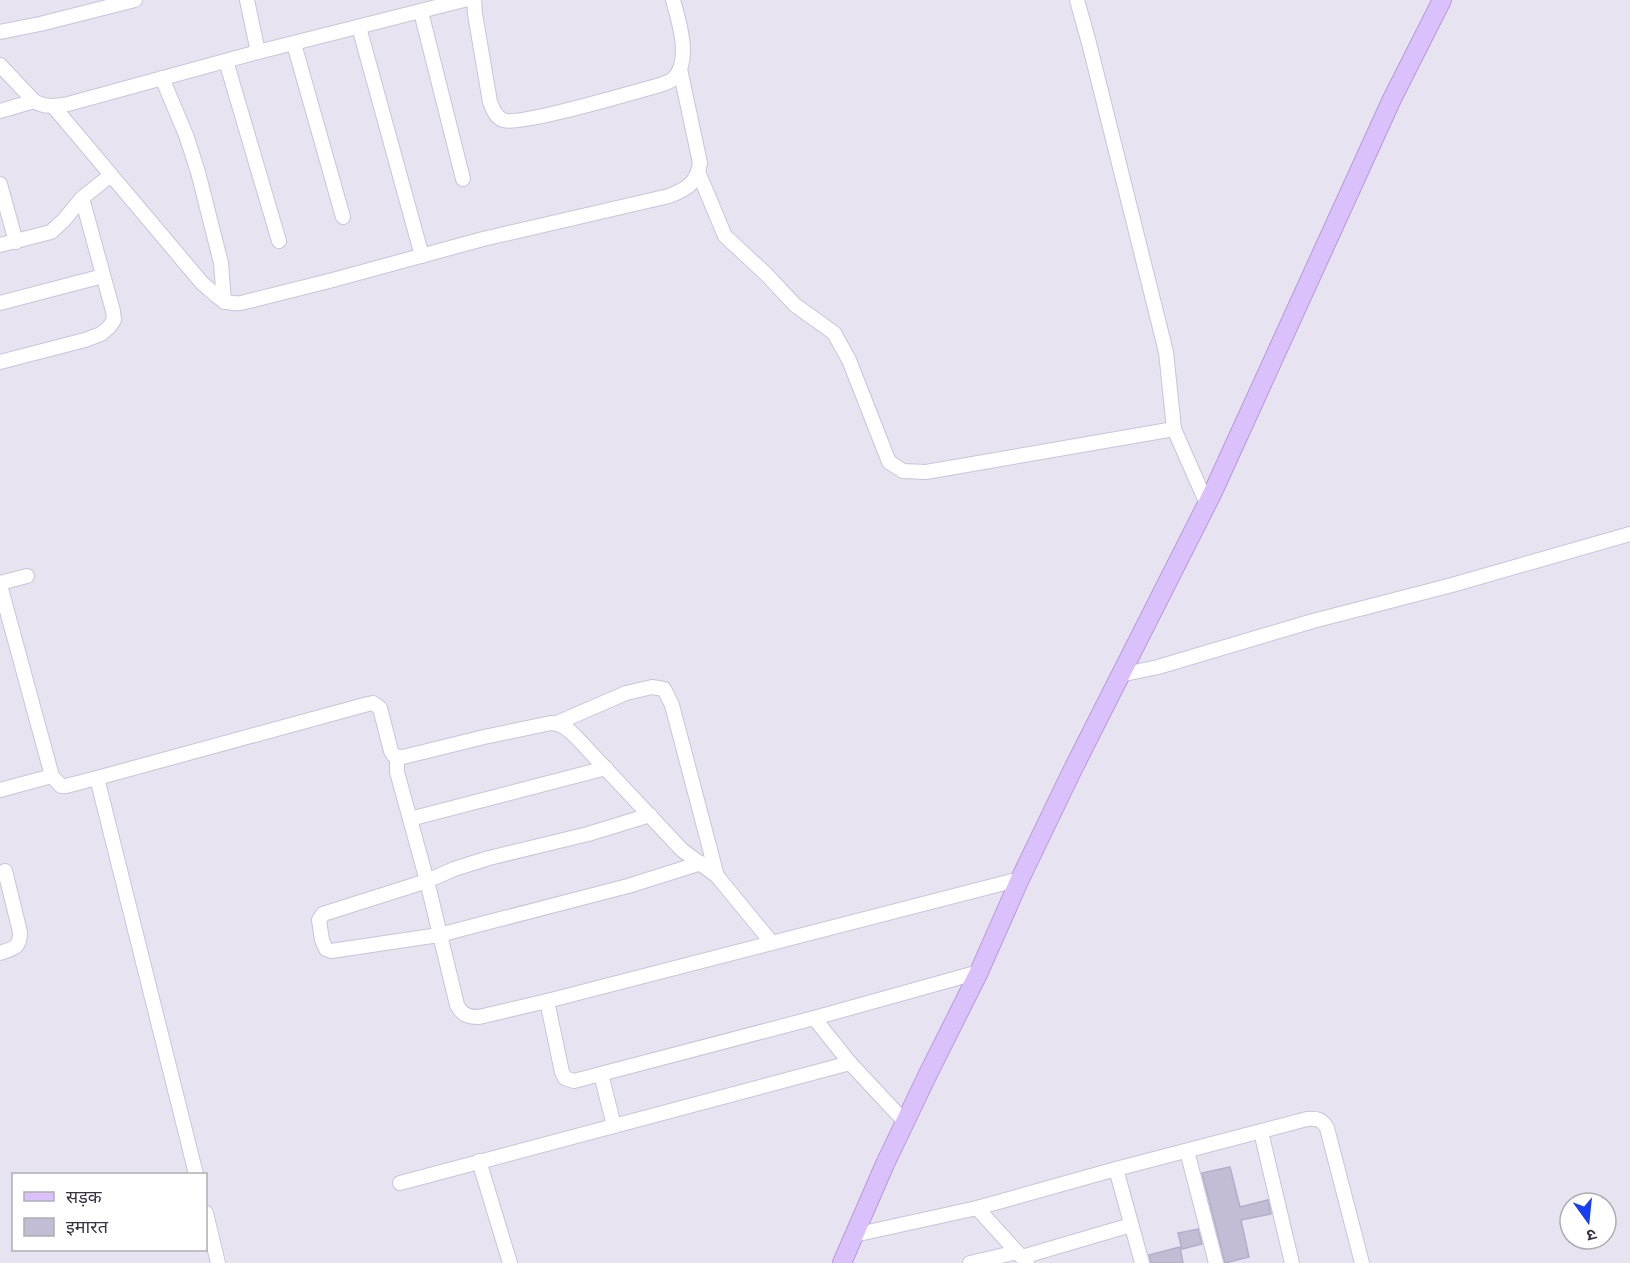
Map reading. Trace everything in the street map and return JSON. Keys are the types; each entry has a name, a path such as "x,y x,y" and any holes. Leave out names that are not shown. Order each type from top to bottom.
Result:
{"street":[{"path":"0,32 17,30 135,0"},
{"path":"247,0 258,52"},
{"path":"0,65 40,105 68,104 258,52 464,0"},
{"path":"474,0 490,102 495,114 504,121 520,121 572,109 673,80 680,69 683,56 681,27 674,0"},
{"path":"1077,0 1166,352 1174,429 1207,504"},
{"path":"842,1263 905,1122 979,972 1020,879 1207,504 1392,99 1442,0"},
{"path":"422,12 463,179"},
{"path":"359,27 422,256"},
{"path":"294,44 344,217"},
{"path":"226,61 279,241"},
{"path":"680,69 700,163 699,174 725,236 768,275 795,305 834,333 849,360 889,462 903,471 926,472 1174,429"},
{"path":"162,78 186,135 198,172 221,263 224,302"},
{"path":"0,111 34,101"},
{"path":"53,106 202,283 224,302 231,304 329,281 483,239 669,196 693,183 699,174"},
{"path":"0,245 51,232 82,198 111,175"},
{"path":"0,184 16,242"},
{"path":"0,362 85,340 101,334 110,327 114,320 82,198"},
{"path":"0,303 103,276"},
{"path":"1120,675 1158,667 1313,621 1452,585 1630,534"},
{"path":"27,576 0,584 52,776 61,786 373,703 380,708 391,752 397,757 557,723 570,731 682,850 717,876 772,943"},
{"path":"557,723 626,693 652,687 664,689 672,705 717,876"},
{"path":"397,757 396,768 427,881 457,1005 460,1012 471,1017 547,1001 1020,879"},
{"path":"410,819 606,768"},
{"path":"0,790 52,776"},
{"path":"97,778 196,1173"},
{"path":"650,816 604,830 489,858 454,869 427,881 323,914 319,920 321,940 326,949 331,951 439,935 617,889 701,863"},
{"path":"0,953 13,949 20,940 5,871"},
{"path":"547,1001 562,1072 565,1078 574,1081 979,972"},
{"path":"814,1018 850,1063 905,1122"},
{"path":"400,1183 850,1063"},
{"path":"601,1074 614,1126"},
{"path":"854,1235 977,1208 1315,1118 1324,1123 1329,1134 1362,1263"},
{"path":"1261,1132 1292,1263"},
{"path":"1187,1151 1216,1263"},
{"path":"479,1161 510,1263"},
{"path":"1116,1170 1142,1263"},
{"path":"977,1208 1022,1257"},
{"path":"207,1217 218,1263"},
{"path":"970,1263 1022,1257 1131,1225"}],"building":[{"path":"1230,1167 1240,1207 1268,1200 1271,1214 1241,1220 1249,1257 1225,1263 1202,1173"},
{"path":"1198,1229 1202,1244 1182,1249 1178,1233"},
{"path":"1180,1247 1183,1263 1151,1263 1149,1255"}]}
